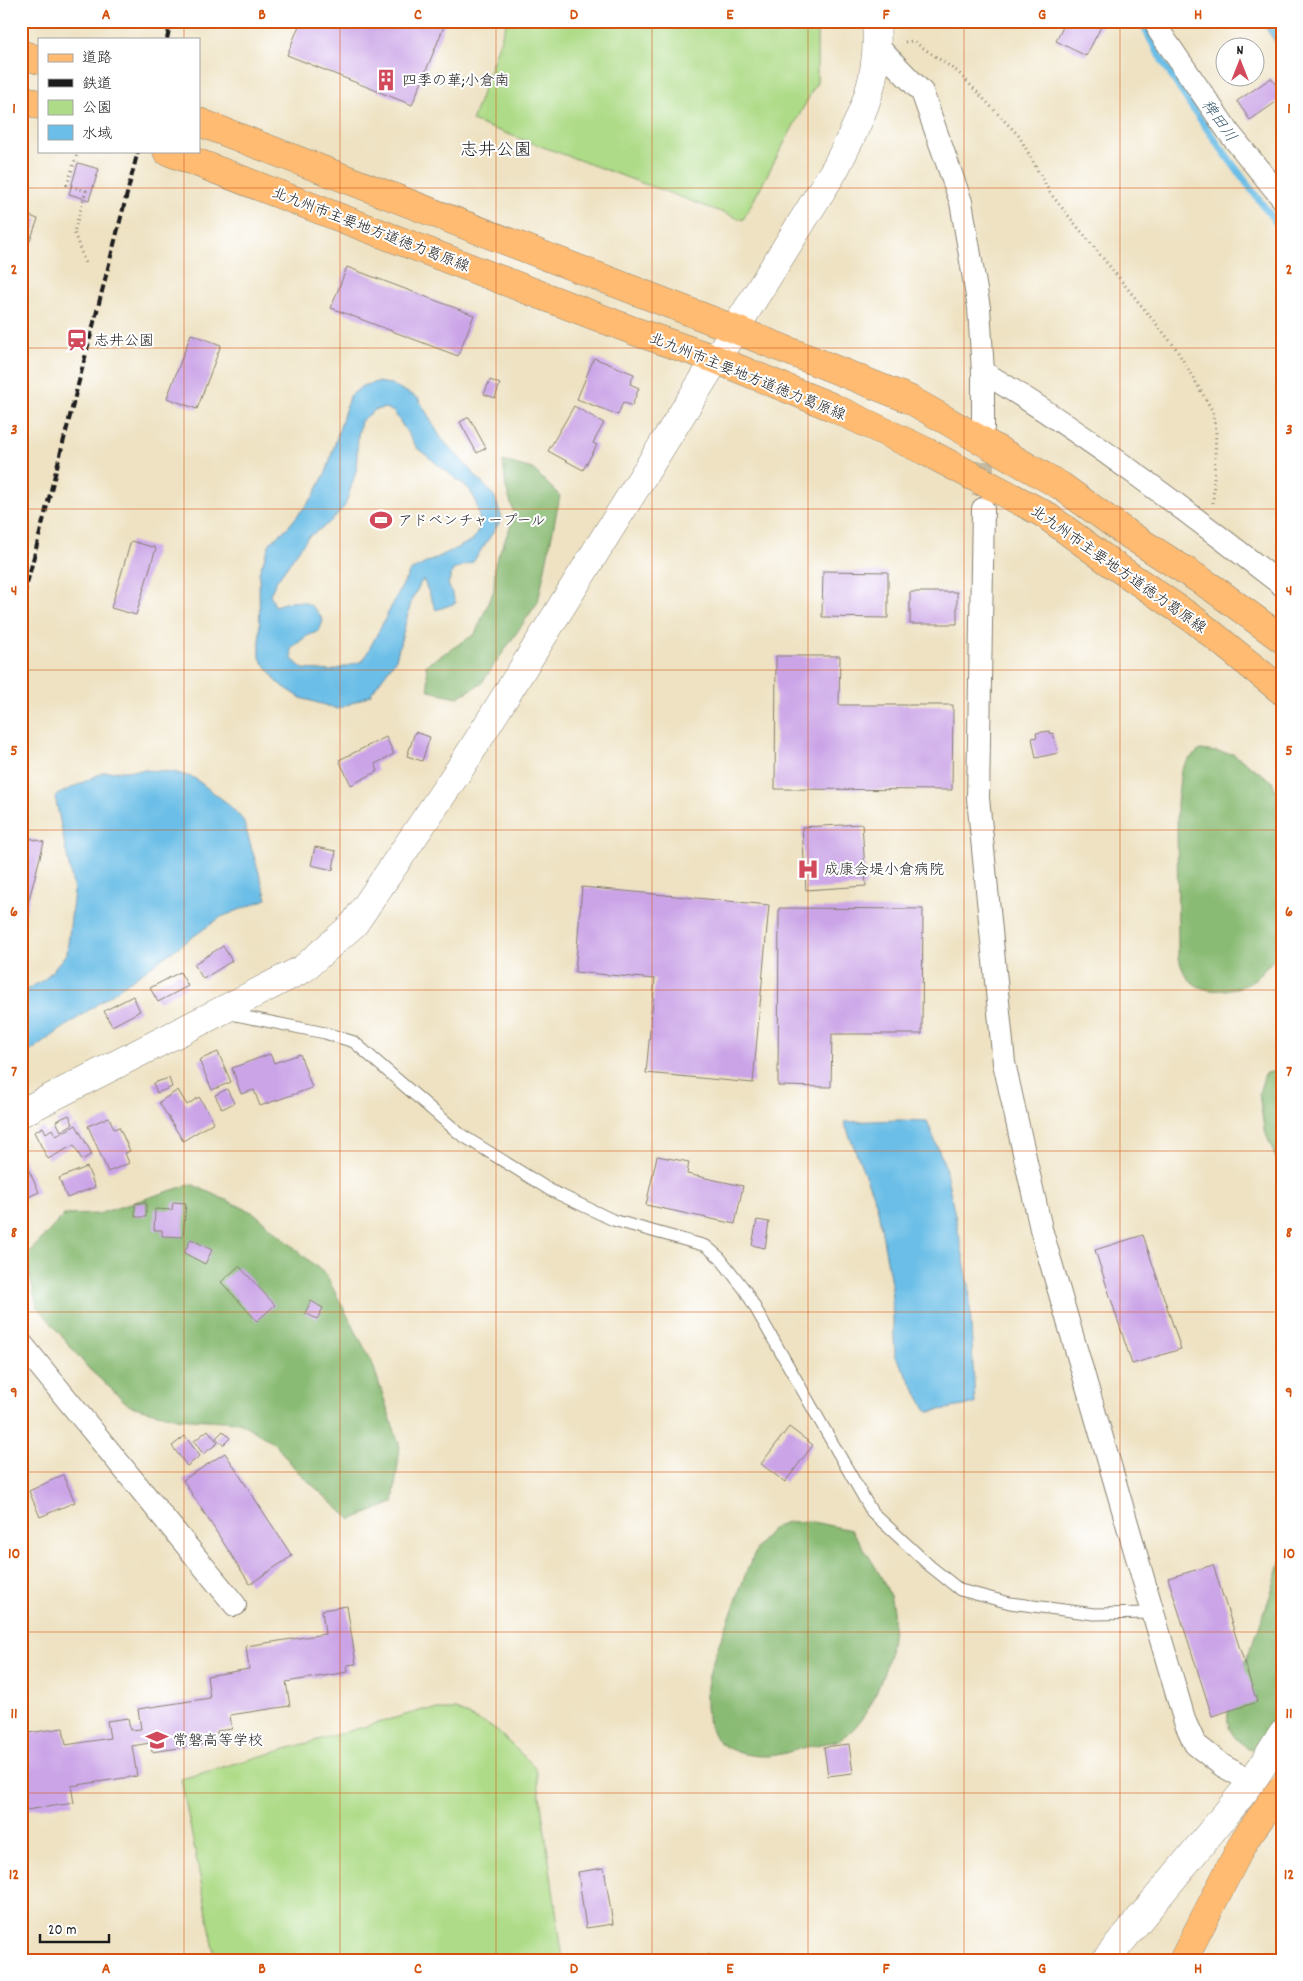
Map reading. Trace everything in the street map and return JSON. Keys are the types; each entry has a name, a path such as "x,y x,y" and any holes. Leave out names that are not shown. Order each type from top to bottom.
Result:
{"main road":[{"path":"21,54 38,60"},
{"path":"21,98 38,105"},
{"path":"200,122 734,329 909,399 1062,486 1125,532 1214,589 1282,639"},
{"name":"北九州市主要地方道徳力葛原線","path":"170,152 634,331 715,359 841,411 933,455 1044,514 1111,563 1196,621 1282,690"},
{"path":"1183,1960 1245,1839 1282,1788"}],"street":[{"path":"1156,21 1159,31 1230,134 1282,198"},
{"path":"21,1113 303,970 354,924 463,764 839,162 863,114 875,70 877,34"},
{"path":"877,34 922,92 961,202 978,308 983,372 983,428"},
{"path":"983,372 1047,411 1212,531 1282,585"},
{"path":"983,509 978,798 1004,1063 1041,1229 1185,1722 1195,1744 1222,1766 1252,1782"},
{"path":"21,1343 235,1605"},
{"path":"1106,1960 1252,1782 1282,1734"}],"lane":[{"path":"222,1012 324,1033 354,1042 460,1134 550,1190 613,1220 706,1246 720,1258 745,1290 872,1512 930,1566 960,1590 1010,1603 1094,1614 1152,1612"}],"path":[{"path":"877,34 912,41 958,72 1019,136 1050,193 1175,347 1212,410 1216,431 1212,531"},
{"path":"78,152 67,185 86,191 74,232 85,263"}],"green space":[{"path":"507,21 817,21 817,82 743,220 472,121"},
{"path":"503,461 533,469 560,496 538,602 481,684 458,697 429,691 426,665 475,634 494,590 495,563 515,516 506,488"},
{"path":"1200,750 1233,754 1272,781 1282,807 1282,950 1251,982 1231,989 1210,990 1194,984 1183,971 1178,951 1177,804 1181,770 1189,759"},
{"path":"1282,1072 1282,1173 1264,1129 1259,1093 1265,1073"},
{"path":"191,1184 254,1213 326,1275 372,1362 400,1447 393,1503 351,1520 298,1472 274,1443 239,1422 177,1418 130,1406 89,1369 37,1306 25,1257 64,1215 98,1214"},
{"path":"808,1521 851,1530 882,1579 890,1596 893,1612 893,1631 884,1674 865,1713 854,1729 841,1739 769,1756 756,1756 735,1751 717,1740 708,1718 706,1702 707,1685 716,1651 752,1559 765,1537 772,1529 781,1524"},
{"path":"1282,1555 1282,1755 1274,1755 1257,1752 1241,1743 1230,1730 1228,1713 1233,1692 1255,1638"},
{"path":"423,1710 456,1710 494,1728 536,1768 563,1960 216,1960 181,1779"}],"water":[{"path":"1261,21 1282,21 1282,52"},
{"path":"377,382 391,384 418,398 441,438 495,497 502,519 473,562 453,570 448,584 456,603 436,610 423,579 412,599 396,659 370,695 338,709 301,698 278,683 260,658 259,573 270,543 288,527 313,497 327,470 349,397 362,386","holes":["385,408 394,412 417,448 469,489 475,499 479,516 479,529 473,540 410,571 363,661 331,671 303,669 292,659 291,648 307,636 319,631 323,621 309,604 297,601 275,606 270,594 277,580 308,537 329,523 345,506 356,471 358,435 361,421 375,410"]},
{"path":"145,770 174,772 194,778 227,803 243,820 267,899 221,917 25,1055 21,1049 21,1031 26,1027 21,1016 21,993 45,979 67,953 74,891 55,796 104,772"},
{"path":"927,1121 945,1166 969,1285 975,1404 928,1412 895,1355 891,1283 877,1205 844,1122"}],"building":[{"name":"四季の華;小倉南","path":"301,21 438,21 445,24 412,105 287,55"},
{"path":"1066,21 1103,23 1086,56 1056,41"},
{"path":"1271,78 1282,93 1282,98 1250,120 1237,101 1256,88 1266,88 1266,81"},
{"path":"78,163 99,169 89,200 69,194"},
{"path":"21,213 38,219 21,265"},
{"path":"347,267 474,315 458,356 331,308"},
{"path":"191,334 221,345 197,409 167,398"},
{"path":"594,358 634,374 630,384 639,388 632,406 623,402 618,415 577,399"},
{"path":"490,380 500,384 495,398 484,394"},
{"path":"574,406 604,423 593,443 597,445 583,470 548,451"},
{"path":"469,417 486,448 477,453 460,422"},
{"path":"131,541 156,548 136,615 111,608"},
{"path":"823,571 888,572 888,618 822,617"},
{"path":"910,592 957,592 957,624 910,624"},
{"path":"776,656 840,656 839,705 953,705 952,790 775,789"},
{"path":"1049,731 1050,734 1053,733 1058,753 1036,758 1032,738 1037,737 1036,733"},
{"path":"415,732 430,737 422,761 407,756"},
{"path":"386,737 394,754 375,764 378,771 351,785 339,760"},
{"path":"862,824 866,886 806,890 802,827"},
{"path":"29,838 44,842 22,926 21,866"},
{"path":"315,847 336,851 333,870 311,865"},
{"path":"582,887 769,905 753,1083 646,1073 655,979 575,972"},
{"path":"779,908 923,909 922,1034 832,1034 831,1087 778,1086"},
{"path":"223,946 232,961 203,979 194,964"},
{"path":"180,972 188,986 158,1002 150,988"},
{"path":"133,996 140,1011 112,1026 104,1011"},
{"path":"218,1052 231,1082 212,1090 199,1060"},
{"path":"270,1054 274,1063 300,1054 312,1088 260,1106 254,1090 241,1094 232,1068"},
{"path":"169,1078 172,1087 157,1093 153,1083"},
{"path":"227,1089 234,1103 222,1109 215,1095"},
{"path":"178,1090 187,1105 199,1097 214,1122 183,1141 159,1102"},
{"path":"69,1115 73,1124 61,1131 56,1121"},
{"path":"109,1117 114,1129 119,1127 130,1151 125,1153 129,1163 108,1172 88,1126"},
{"path":"76,1125 92,1154 82,1160 74,1145 48,1159 34,1132 43,1127 46,1133 52,1129 56,1136"},
{"path":"657,1156 689,1162 687,1174 743,1186 735,1224 646,1205"},
{"path":"23,1158 39,1192 22,1200 21,1159"},
{"path":"87,1167 95,1187 67,1198 59,1178"},
{"path":"173,1202 186,1203 183,1237 162,1236 162,1230 154,1230 155,1209 172,1210"},
{"path":"135,1203 146,1203 146,1217 135,1217"},
{"path":"757,1220 769,1222 765,1248 752,1245"},
{"path":"1143,1235 1181,1349 1132,1364 1095,1250"},
{"path":"191,1239 212,1250 205,1264 184,1253"},
{"path":"239,1266 275,1305 257,1321 221,1282"},
{"path":"311,1301 323,1308 317,1319 305,1313"},
{"path":"789,1427 813,1445 785,1482 761,1464"},
{"path":"208,1430 218,1443 203,1454 194,1441"},
{"path":"223,1431 230,1438 223,1445 216,1438"},
{"path":"185,1436 200,1456 187,1466 172,1446"},
{"path":"225,1453 292,1556 250,1584 183,1480"},
{"path":"63,1475 75,1502 40,1517 29,1491"},
{"path":"1213,1565 1257,1702 1212,1716 1168,1578"},
{"path":"347,1606 356,1664 347,1665 348,1672 286,1682 290,1706 230,1715 232,1729 217,1731 218,1742 152,1752 150,1743 132,1746 137,1776 71,1786 74,1803 26,1810 24,1798 21,1798 21,1734 63,1728 66,1745 110,1738 107,1721 128,1718 130,1730 141,1729 138,1709 210,1698 207,1676 249,1669 246,1646 325,1634 322,1610"},
{"path":"849,1744 853,1773 828,1776 824,1747"},
{"path":"604,1868 613,1924 586,1928 578,1872"},
{"path":"709,1954 715,1960 704,1960"}],"waterway":[{"name":"稗田川","path":"1141,21 1189,103 1282,231"}],"tunnel":[{"path":"983,428 983,496"}],"railway":[{"path":"167,38 171,21"},
{"path":"21,607 138,152"}],"place":[{"name":"四季の華;小倉南","path":"386,80"},
{"name":"志井公園","path":"77,340"},
{"name":"アドベンチャープール","path":"381,520"},
{"name":"成康会堤小倉病院","path":"808,869"},
{"name":"常磐高等学校","path":"157,1740"}],"district":[{"name":"志井公園","path":"496,149"}]}
